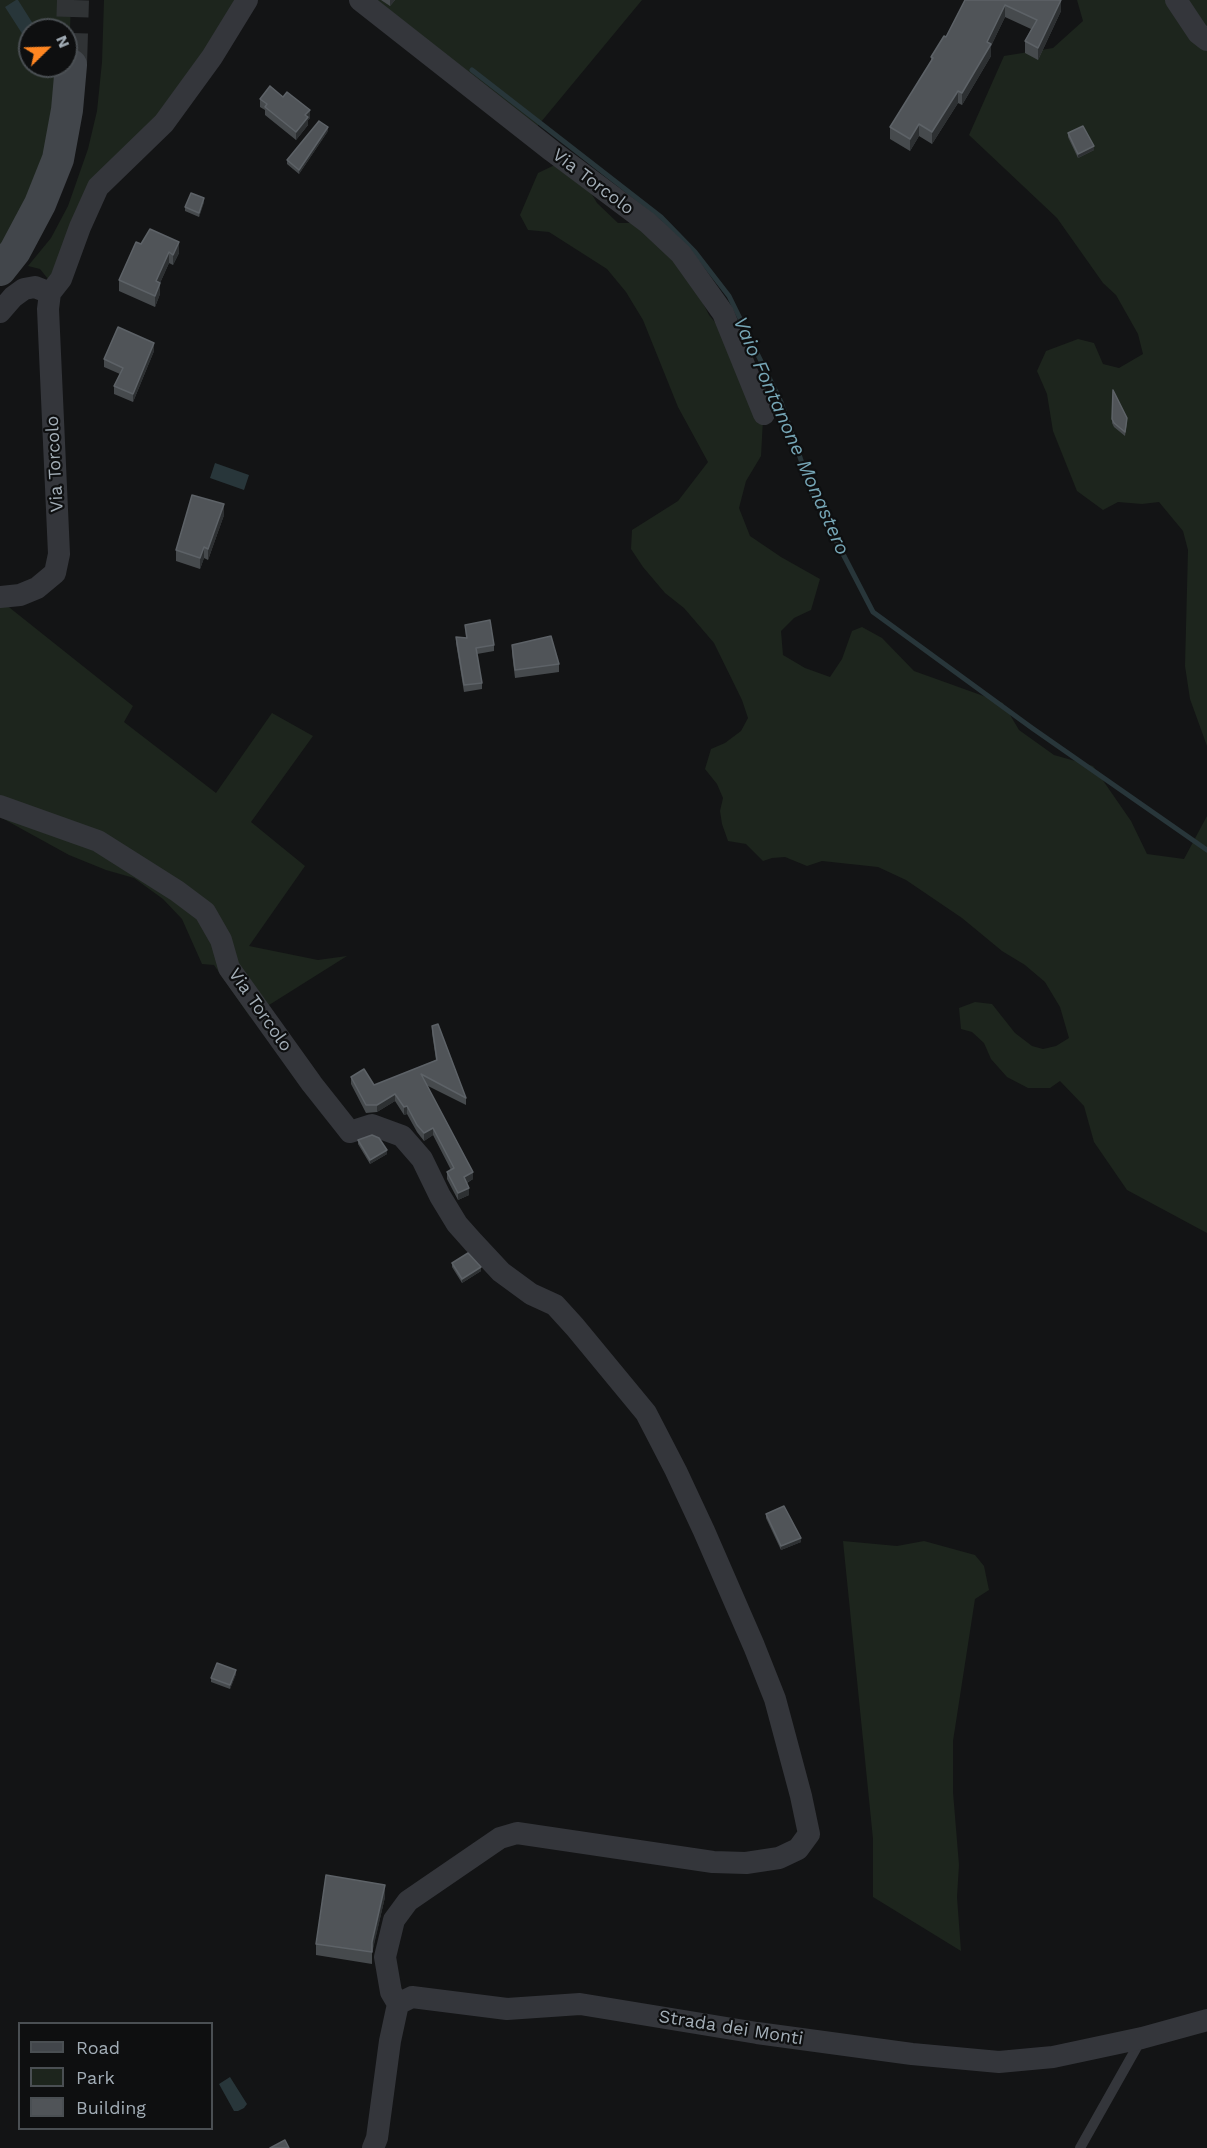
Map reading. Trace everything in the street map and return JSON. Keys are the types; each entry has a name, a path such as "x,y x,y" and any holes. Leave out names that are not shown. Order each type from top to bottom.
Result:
{"main road":[{"path":"0,270 15,251 40,204 58,159 67,110 70,78"}],"street":[{"name":"Via Torcolo","path":"0,597 20,595 37,588 56,573 59,554 48,309 50,293 61,279 80,227 99,187 164,123 212,57 248,0"},
{"name":"Via Torcolo","path":"360,0 552,151 648,223 681,254 723,313 764,414"},
{"path":"1176,0 1198,33 1207,40"},
{"path":"0,312 24,289 35,287 50,293"},
{"name":"Via Torcolo","path":"0,806 98,841 177,891 205,912 221,940 229,968 312,1084 350,1132 372,1125 402,1136 422,1159 440,1196 473,1242 501,1272 531,1294 555,1305 646,1413 704,1531 775,1699 809,1834 798,1849 779,1858 746,1863 713,1862 517,1833 500,1838 408,1901 394,1920 385,1957 391,1992 398,2004"},
{"name":"Strada dei Monti","path":"398,2004 412,1997 507,2009 580,2004 812,2041 999,2062 1053,2057 1142,2038 1207,2020"},
{"path":"373,2148 377,2138 390,2041 398,2004"}],"lane":[{"path":"1080,2148 1142,2038"}],"green space":[{"path":"0,0 71,0 70,18 18,18 18,78 66,78 57,140 0,248"},
{"path":"104,0 255,0 108,179 74,269 48,279 40,269 28,266 51,238 68,206 88,149 97,111 102,62"},
{"path":"367,0 642,0 536,128"},
{"path":"1077,0 1207,0 1207,746 1190,699 1185,666 1188,550 1183,531 1159,502 1142,504 1118,502 1103,510 1077,491 1053,431 1047,394 1037,371 1046,351 1078,339 1094,343 1103,364 1119,368 1143,354 1138,334 1116,295 1103,283 1057,218 969,135 1004,56 1053,48 1083,21"},
{"path":"559,163 581,176 597,203 618,223 650,223 673,243 709,315 729,339 763,419 761,456 746,481 739,508 750,536 820,579 811,610 794,618 781,631 783,655 805,668 830,677 842,659 852,631 862,627 882,638 914,671 1003,703 1019,730 1054,755 1093,766 1131,821 1147,854 1184,859 1207,816 1207,1233 1127,1190 1094,1142 1084,1106 1060,1081 1050,1088 1028,1088 1007,1077 991,1059 984,1043 972,1032 961,1029 959,1008 975,1002 992,1004 1015,1033 1032,1046 1043,1049 1056,1046 1069,1038 1060,1007 1045,982 1025,965 1002,951 962,918 906,880 878,867 822,861 807,866 785,857 763,861 746,844 728,841 720,811 723,798 717,784 705,769 711,749 725,743 741,731 748,718 742,700 714,643 684,608 665,593 631,549 632,530 678,501 708,462 678,407 643,320 626,292 607,269 549,232 528,230 520,215 538,173"},
{"path":"0,600 133,706 124,722 216,793 272,713 313,736 251,822 305,866 249,946 318,960 347,956 250,1017 214,965 202,964 182,919 163,899 134,878 69,855 0,817"},
{"path":"843,1541 897,1546 924,1541 975,1555 984,1566 989,1590 975,1599 953,1741 953,1792 959,1865 957,1897 961,1951 873,1897 873,1839"}],"shaded area":[{"path":"18,0 29,18 18,18 18,27 5,7"},
{"path":"215,463 249,475 244,490 210,478"},
{"path":"230,2077 247,2104 238,2111 234,2111 219,2084"}],"building":[{"path":"965,0 1061,0 1038,48 1025,41 1037,20 1005,5 987,42 991,44 962,93 958,91 932,132 919,124 910,139 890,127 944,36 946,37"},
{"path":"270,86 283,97 287,92 310,110 305,115 308,117 296,132 265,107 267,104 260,99"},
{"path":"319,121 328,127 299,170 287,160"},
{"path":"1083,126 1094,146 1078,154 1068,133"},
{"path":"191,193 204,198 199,213 185,207"},
{"path":"150,229 179,242 173,255 169,252 156,281 160,283 155,296 119,280 136,242 141,244"},
{"path":"118,327 154,343 133,394 114,386 123,368 104,359"},
{"path":"1113,390 1127,418 1125,432 1112,419"},
{"path":"192,495 224,504 208,549 204,547 200,558 176,550"},
{"path":"490,620 494,645 476,648 482,683 464,685 456,637 467,638 465,625"},
{"path":"551,636 559,664 515,670 512,645"},
{"path":"438,1024 466,1098 421,1074 473,1172 464,1177 469,1188 458,1193 447,1172 454,1168 433,1128 424,1133 407,1106 404,1107 395,1094 377,1105 366,1105 351,1077 364,1069 374,1085 437,1060 432,1026"},
{"path":"372,1135 379,1138 387,1150 370,1160 358,1140"},
{"path":"468,1253 481,1267 462,1279 452,1263"},
{"path":"784,1506 801,1538 781,1546 766,1514"},
{"path":"217,1663 236,1670 230,1685 211,1678"},
{"path":"326,1875 385,1885 372,1942 372,1952 316,1944"},
{"path":"285,2140 289,2148 270,2148"}],"waterway":[{"name":"Vaio Fontanone Monastero","path":"472,70 661,217 695,252 729,296 781,402 814,498 873,612 1032,728 1207,850"}],"tunnel":[{"path":"72,18 73,0"}]}
